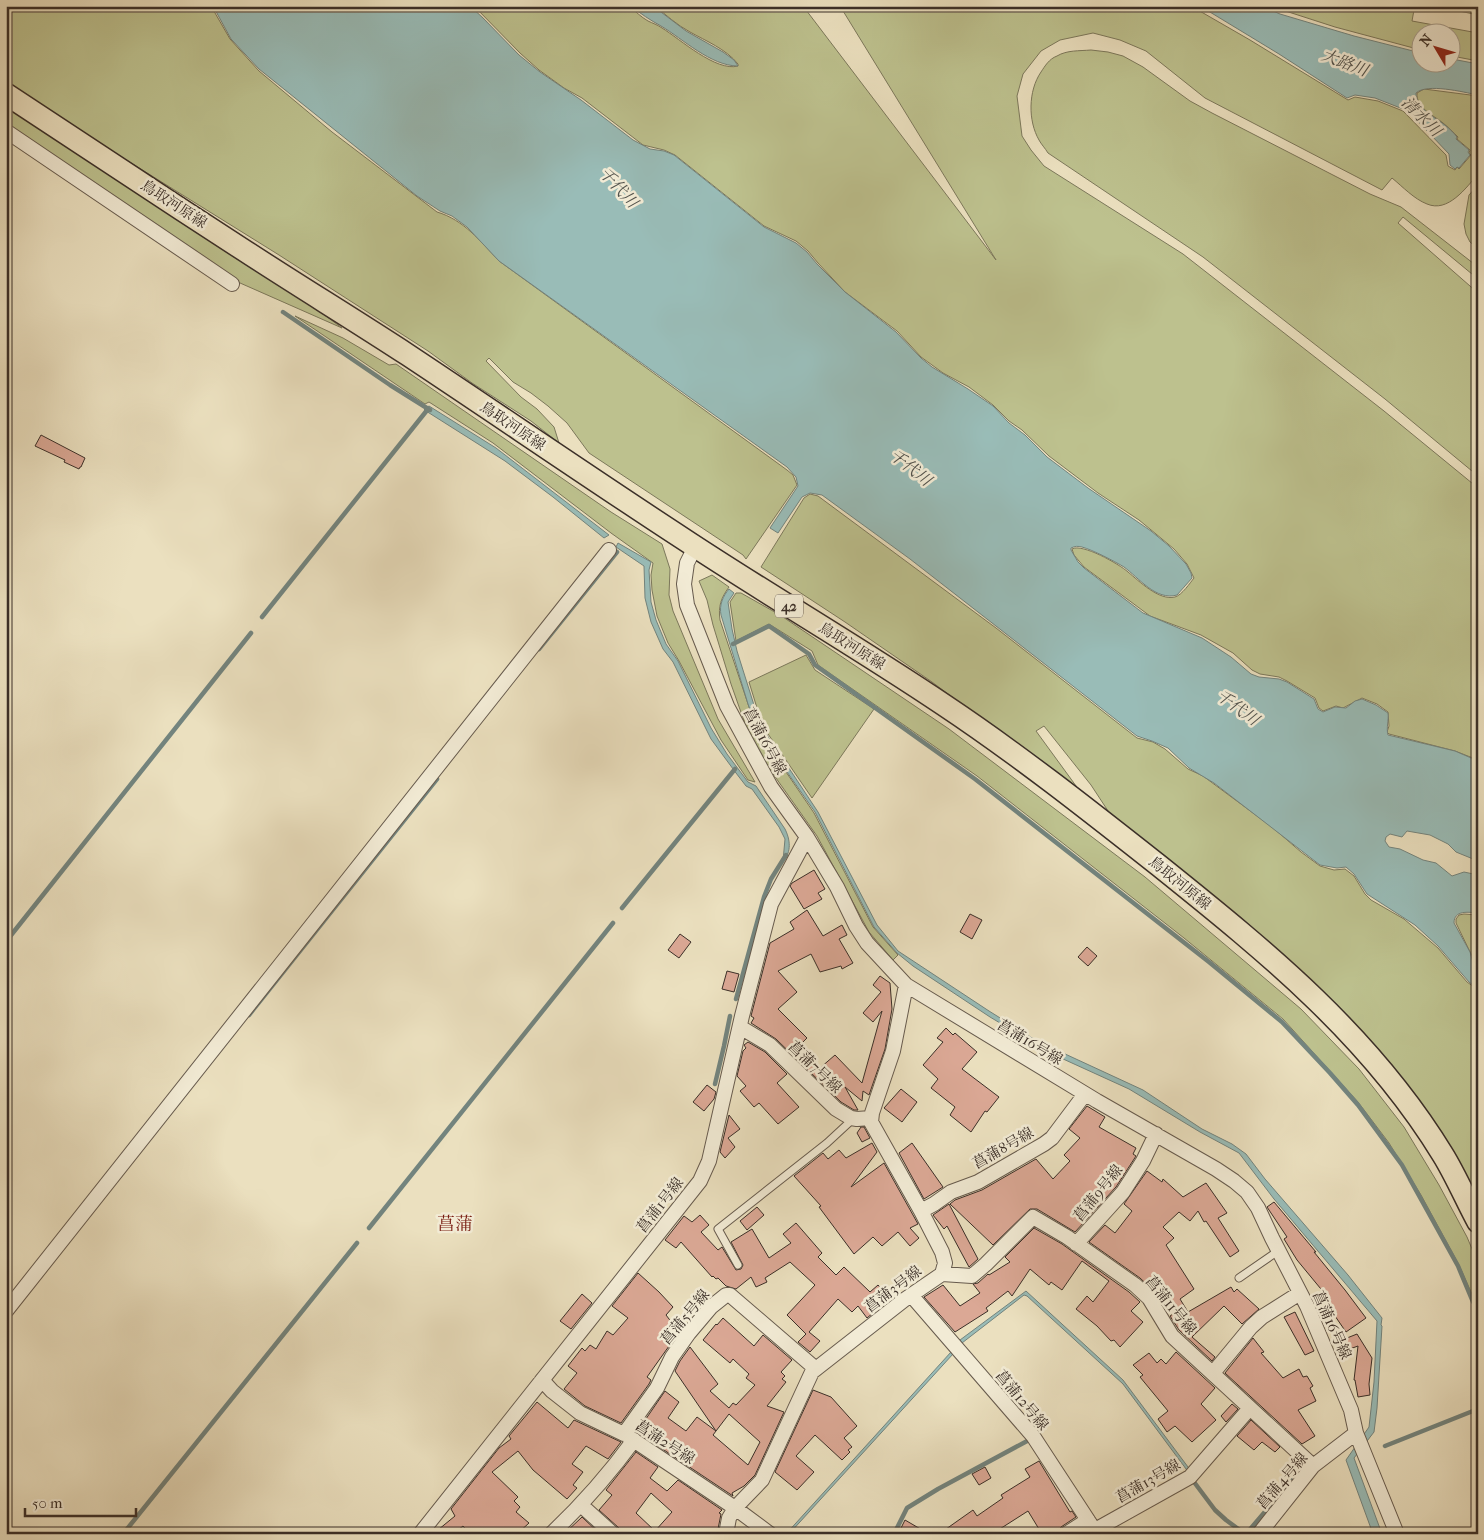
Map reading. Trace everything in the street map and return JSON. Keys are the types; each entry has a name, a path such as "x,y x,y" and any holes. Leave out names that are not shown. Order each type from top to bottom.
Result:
{"main road":[{"name":"鳥取河原線","path":"6,94 408,355 598,484 894,672 982,732 1116,832 1284,968 1345,1029 1369,1055 1405,1100 1444,1156 1478,1222"}],"street":[{"path":"6,132 232,284"},
{"name":"菖蒲16号線","path":"695,547 687,563 684,584 687,605 727,706 771,787 807,837 838,888 856,926 867,943 906,985 1085,1094 1216,1169 1247,1192 1258,1208 1300,1293 1351,1410 1356,1433 1397,1534"},
{"path":"6,1311 610,550"},
{"name":"菖蒲1号線","path":"420,1534 700,1181 709,1161 770,904 807,837"},
{"path":"871,1118 893,1051 906,985"},
{"name":"菖蒲7号線","path":"740,1027 770,1045 836,1109 854,1118 871,1118"},
{"name":"菖蒲8号線","path":"921,1210 934,1204 951,1192 978,1182 1044,1144 1052,1138 1085,1094"},
{"name":"菖蒲3号線","path":"726,1534 729,1518 735,1508 762,1480 812,1372 911,1295 942,1274 944,1263 942,1252 921,1210 871,1122 871,1118"},
{"name":"菖蒲9号線","path":"1076,1244 1123,1192 1156,1134"},
{"name":"菖蒲11号線","path":"942,1274 972,1276 1033,1217 1135,1285 1149,1298 1172,1336 1313,1466"},
{"path":"1213,1373 1251,1327 1262,1317 1300,1293"},
{"name":"菖蒲5号線","path":"551,1534 615,1466 672,1357 711,1307 726,1295 730,1295 816,1369"},
{"name":"菖蒲12号線","path":"911,1295 1033,1436 1094,1528"},
{"name":"菖蒲2号線","path":"542,1380 552,1391 580,1413 629,1437 735,1508 770,1534"},
{"name":"菖蒲13号線","path":"1066,1534 1094,1528 1190,1477 1250,1408"},
{"name":"菖蒲4号線","path":"1259,1534 1313,1466 1356,1433"},
{"path":"580,1505 613,1534"}],"lane":[{"path":"738,1265 718,1229 827,1143 854,1118"},
{"path":"1239,1278 1278,1251"}],"green space":[{"path":"6,6 211,6 230,39 259,71 332,132 437,212 463,226 499,261 787,470 793,475 797,485 746,559 743,555 589,453 567,423 531,393 513,382 489,358 486,361 554,427 559,443 531,421 472,383 428,351 107,148 6,81"},
{"path":"474,6 629,6 645,19 709,60 729,67 738,66 738,64 722,50 681,26 655,6 803,6 996,260 840,6 1191,6 1348,100 1355,97 1378,101 1403,111 1446,155 1448,166 1455,170 1457,167 1459,169 1471,155 1469,153 1470,150 1457,139 1458,137 1447,126 1422,107 1417,98 1417,93 1424,89 1478,96 1478,174 1456,198 1442,205 1435,206 1418,199 1392,178 1382,190 1205,98 1146,51 1120,40 1093,33 1060,40 1041,51 1023,74 1017,96 1022,136 1044,166 1183,254 1384,411 1478,488 1478,760 1455,751 1389,734 1387,732 1389,726 1388,712 1377,704 1362,698 1343,708 1336,706 1323,711 1319,708 1315,698 1287,681 1279,677 1260,674 1252,670 1233,653 1201,635 1150,616 1084,567 1074,555 1072,549 1084,549 1100,555 1123,568 1162,596 1175,597 1186,589 1194,578 1187,564 1174,549 1139,520 1098,493 1049,456 993,405 969,387 943,373 921,357 897,331 845,292 808,251 796,241 764,226 675,155 643,145 582,98 539,70"},
{"path":"1270,6 1401,6 1414,10 1412,21 1418,22 1412,22 1412,48 1335,27"},
{"path":"1436,6 1478,6 1478,15"},
{"path":"1462,30 1478,33 1478,61 1462,58"},
{"path":"1091,50 1123,56 1143,67 1190,101 1212,113 1370,194 1401,207 1478,267 1478,279 1403,217 1398,223 1478,293 1478,476 1385,399 1203,257 1048,153 1035,132 1031,115 1032,97 1037,80 1046,65 1054,57 1069,52"},
{"path":"6,107 342,328 231,279 6,128"},
{"path":"1478,185 1478,249 1470,242 1464,224 1469,195"},
{"path":"295,316 343,338 389,365 396,364 611,512 662,544 670,569 669,595 673,611 718,719 755,782 748,780 721,740 668,643 657,616 652,590 651,575 653,563 493,443 429,402 425,404"},
{"path":"810,494 818,496 996,628 1137,738 1153,742 1165,749 1188,769 1203,776 1272,827 1320,866 1334,870 1345,869 1354,876 1371,900 1404,919 1438,948 1467,982 1474,987 1478,985 1478,1201 1329,998 1245,921 1112,817 1091,785 1044,726 1036,731 1079,792 932,682 761,567 804,498"},
{"path":"712,575 729,587 721,602 719,610 720,620 756,728 814,813 873,927 898,955 893,960 869,932 817,836 771,771 749,735 731,684 707,600 699,581"},
{"path":"736,593 741,593 780,615 949,729 1145,877 1301,1009 1359,1069 1404,1127 1439,1185 1467,1237 1478,1263 1478,1319 1475,1301 1459,1265 1421,1195 1389,1143 1358,1102 1283,1019 1184,938 977,776 818,665 812,651 769,624 736,641 730,602"},
{"path":"806,655 815,670 874,709 812,798 766,731 749,682"},
{"path":"1459,915 1478,915 1478,976 1473,958 1456,923"}],"water":[{"name":"千代川","path":"213,6 470,6 519,55 633,140 650,149 674,155 764,227 796,243 845,292 896,332 932,367 993,406 1047,457 1151,531 1169,546 1186,564 1192,578 1177,595 1169,596 1155,592 1124,567 1103,556 1082,547 1076,546 1071,548 1078,562 1084,568 1143,613 1202,638 1231,657 1251,674 1287,682 1314,699 1318,709 1323,712 1335,707 1346,708 1355,701 1362,699 1388,713 1388,735 1455,751 1478,761 1478,861 1456,852 1448,844 1430,835 1407,831 1402,837 1390,834 1386,837 1385,841 1389,847 1400,849 1423,860 1436,863 1452,876 1464,872 1478,875 1478,913 1466,912 1459,914 1456,916 1454,923 1470,952 1478,980 1476,985 1474,986 1469,982 1438,946 1415,925 1367,894 1354,874 1346,867 1337,868 1320,865 1214,783 1189,768 1168,748 1137,736 910,559 822,495 810,493 802,497 778,533 770,528 798,486 796,477 787,467 499,261 467,227 452,216 440,211 417,196 259,69 231,39"},
{"path":"631,6 653,6 686,31 723,52 734,60 738,66 718,62 708,57"},
{"path":"1200,6 1262,6 1280,14 1412,51 1412,72 1462,72 1462,61 1478,64 1478,95 1436,88 1421,90 1416,93 1419,104 1431,116 1452,131 1457,137 1456,139 1469,150 1470,155 1459,168 1455,169 1450,165 1449,154 1412,115 1403,109 1375,98 1355,95 1347,98"},
{"path":"429,406 496,448 609,535 604,538 505,461 424,409"},
{"path":"618,543 651,562 649,570 651,602 666,644 678,661 711,728 727,754 748,782 756,786 785,829 789,850 783,861 785,839 779,827 752,789 746,786 711,739 673,662 663,649 651,622 645,598 644,566 616,547"},
{"path":"729,589 734,593 728,602 737,651 759,721 818,812 877,925 898,951 1037,1041 1143,1090 1202,1129 1232,1144 1246,1154 1382,1318 1374,1432 1354,1458 1382,1534 1373,1534 1346,1460 1369,1427 1374,1382 1377,1321 1274,1199 1239,1153 1129,1089 1050,1053 990,1017 913,966 897,953 874,927 815,812 757,729 721,615 722,601"},
{"path":"1026,1291 1123,1380 1191,1471 1189,1473 1123,1384 1027,1296 1024,1295 962,1343 960,1340"},
{"path":"951,1352 953,1354 789,1534 786,1534"}],"building":[{"path":"41,435 85,458 81,467 79,469 35,446"},
{"path":"814,870 825,889 818,893 822,899 804,909 790,886"},
{"path":"807,910 823,936 842,925 847,935 839,939 853,963 842,969 841,966 820,972 811,954 778,971 797,992 778,1009 807,1038 799,1046 820,1068 835,1055 862,1083 882,1011 873,1022 863,1013 881,992 873,985 880,976 890,983 892,1009 885,1049 869,1095 863,1091 862,1101 845,1087 858,1110 854,1110 841,1102 776,1039 751,1023 754,1018 751,1016 770,943 794,929 790,922"},
{"path":"970,914 982,920 972,939 960,932"},
{"path":"680,934 691,942 679,958 668,950"},
{"path":"1087,947 1097,956 1088,966 1078,957"},
{"path":"727,971 739,974 734,992 722,989"},
{"path":"946,1028 953,1035 955,1033 977,1052 962,1069 999,1097 987,1112 985,1111 971,1132 950,1115 955,1107 931,1088 938,1079 923,1065 943,1042 937,1038"},
{"path":"748,1042 765,1052 787,1074 777,1083 799,1107 778,1124 759,1103 754,1107 740,1091 746,1086 737,1076 743,1051 746,1048 744,1045"},
{"path":"707,1085 716,1092 714,1099 704,1111 693,1102"},
{"path":"901,1089 917,1102 902,1122 884,1108"},
{"path":"1087,1106 1105,1117 1099,1127 1136,1148 1133,1154 1136,1156 1116,1187 1075,1232 1037,1209 1030,1209 993,1245 950,1204 955,1200 982,1190 1036,1159 1053,1179 1070,1161 1064,1155 1080,1138 1069,1129"},
{"path":"729,1115 740,1129 728,1138 735,1147 725,1158 720,1152"},
{"path":"861,1127 864,1127 870,1138 862,1142 857,1133"},
{"path":"872,1143 877,1152 851,1187 884,1163 918,1224 910,1228 919,1238 910,1246 898,1232 882,1246 873,1237 854,1254 819,1207 821,1206 794,1176 823,1153 828,1159 839,1150 846,1158"},
{"path":"912,1143 943,1187 924,1199 899,1153"},
{"path":"1147,1171 1162,1182 1163,1179 1183,1197 1206,1183 1227,1213 1218,1218 1239,1251 1230,1257 1198,1211 1190,1221 1179,1212 1163,1227 1174,1238 1166,1245 1194,1289 1180,1299 1188,1312 1231,1287 1234,1292 1237,1289 1259,1309 1242,1324 1224,1306 1192,1337 1215,1357 1212,1361 1179,1330 1170,1316 1173,1314 1155,1292 1140,1278 1089,1242 1105,1225 1115,1233 1132,1211 1124,1204"},
{"path":"1274,1202 1316,1252 1314,1252 1366,1318 1346,1332 1335,1316 1330,1319 1320,1307 1330,1300 1297,1260 1284,1239 1287,1237 1267,1207"},
{"path":"949,1204 978,1259 969,1267 947,1226 944,1229 933,1215"},
{"path":"757,1207 764,1215 747,1230 740,1221"},
{"path":"700,1215 709,1225 701,1232 718,1250 722,1247 736,1270 741,1269 743,1265 731,1242 752,1229 769,1258 791,1243 783,1234 796,1223 822,1253 818,1257 836,1275 844,1267 870,1292 878,1285 889,1297 867,1318 858,1306 852,1312 838,1299 809,1332 820,1341 810,1352 798,1342 806,1334 787,1315 815,1285 790,1262 765,1278 767,1282 756,1287 751,1277 736,1289 726,1286 718,1278 712,1277 681,1242 676,1248 665,1240 684,1216 692,1222"},
{"path":"1034,1228 1062,1244 1140,1302 1131,1311 1143,1322 1120,1347 1076,1309 1087,1296 1093,1302 1109,1281 1082,1261 1062,1290 1051,1282 1049,1285 1030,1269 1012,1296 1008,1291 986,1308 988,1311 955,1332 924,1297 943,1285 960,1306 980,1293 973,1284 978,1283 988,1274 1010,1262 1005,1257"},
{"path":"638,1273 673,1307 666,1315 679,1332 647,1377 651,1380 649,1384 621,1423 585,1406 564,1389 577,1373 568,1366 582,1348 585,1351 590,1345 596,1349 607,1331 613,1335 628,1318 612,1306"},
{"path":"582,1294 592,1303 571,1329 560,1321"},
{"path":"1295,1312 1314,1351 1305,1355 1284,1317"},
{"path":"723,1318 754,1346 763,1335 792,1360 781,1372 785,1376 782,1379 786,1382 767,1406 784,1412 755,1475 744,1486 732,1493 733,1496 637,1432 665,1391 679,1402 668,1418 686,1431 697,1417 716,1431 675,1371 690,1347 718,1384 710,1391 729,1408 733,1403 736,1405 755,1385 746,1378 749,1374 733,1359 730,1363 703,1340","holes":["729,1414 760,1442 748,1465 713,1435"]},
{"path":"1357,1334 1372,1358 1369,1384 1370,1395 1358,1397 1354,1380 1358,1346 1347,1350 1342,1340"},
{"path":"1253,1338 1264,1352 1261,1353 1283,1378 1299,1369 1303,1377 1307,1376 1313,1386 1310,1388 1316,1401 1298,1410 1315,1436 1302,1444 1225,1373"},
{"path":"1176,1352 1215,1388 1201,1404 1216,1420 1192,1442 1175,1426 1167,1432 1158,1419 1168,1411 1140,1377 1143,1375 1133,1365 1149,1353 1157,1363 1161,1359 1166,1364"},
{"path":"813,1390 831,1397 857,1426 844,1438 852,1447 842,1460 815,1435 796,1456 814,1472 797,1490 775,1472"},
{"path":"537,1402 568,1428 574,1420 621,1442 608,1459 586,1446 572,1464 583,1472 573,1485 577,1488 567,1499 533,1470 518,1451 492,1472 518,1497 514,1501 520,1507 516,1512 529,1523 517,1534 470,1534 463,1526 453,1534 433,1534 455,1516 451,1509 499,1448 511,1439 509,1436"},
{"path":"1232,1404 1238,1409 1226,1422 1221,1416"},
{"path":"1251,1420 1280,1447 1275,1452 1262,1442 1254,1450 1237,1436"},
{"path":"636,1452 658,1467 650,1478 667,1491 678,1480 722,1510 719,1513 721,1514 717,1534 622,1534 619,1528 599,1510 612,1495 606,1490","holes":["651,1493 672,1512 655,1531 636,1513"]},
{"path":"1039,1461 1070,1512 1072,1511 1076,1517 1061,1527 1057,1534 1042,1534 1028,1511 992,1534 939,1534 973,1510 977,1516 1003,1498 1001,1495 1030,1477 1025,1469"},
{"path":"985,1467 991,1478 979,1485 972,1474"},
{"path":"582,1517 600,1534 564,1534"},
{"path":"905,1520 929,1534 898,1534"}],"waterway":[{"path":"283,312 430,410"},
{"path":"262,617 428,409"},
{"path":"539,649 617,552"},
{"path":"733,644 769,626 809,654 815,665 975,779 1209,962 1282,1022 1358,1105 1402,1165 1458,1266 1473,1302"},
{"path":"8,939 251,633"},
{"path":"622,908 735,769"},
{"path":"249,1015 437,779"},
{"path":"736,999 764,897 771,879 786,855"},
{"path":"369,1228 613,923"},
{"path":"715,1084 730,1016"},
{"path":"123,1534 357,1243"},
{"path":"1385,1446 1478,1409"},
{"path":"894,1534 907,1508 938,1489 1029,1440"},
{"path":"1246,1534 1293,1479"},
{"path":"1194,1482 1215,1510 1245,1534"}],"district":[{"name":"菖蒲","path":"455,1224"}],"water label":[{"name":"大路川","path":"1345,62"},
{"name":"清水川","path":"1422,116"}]}
